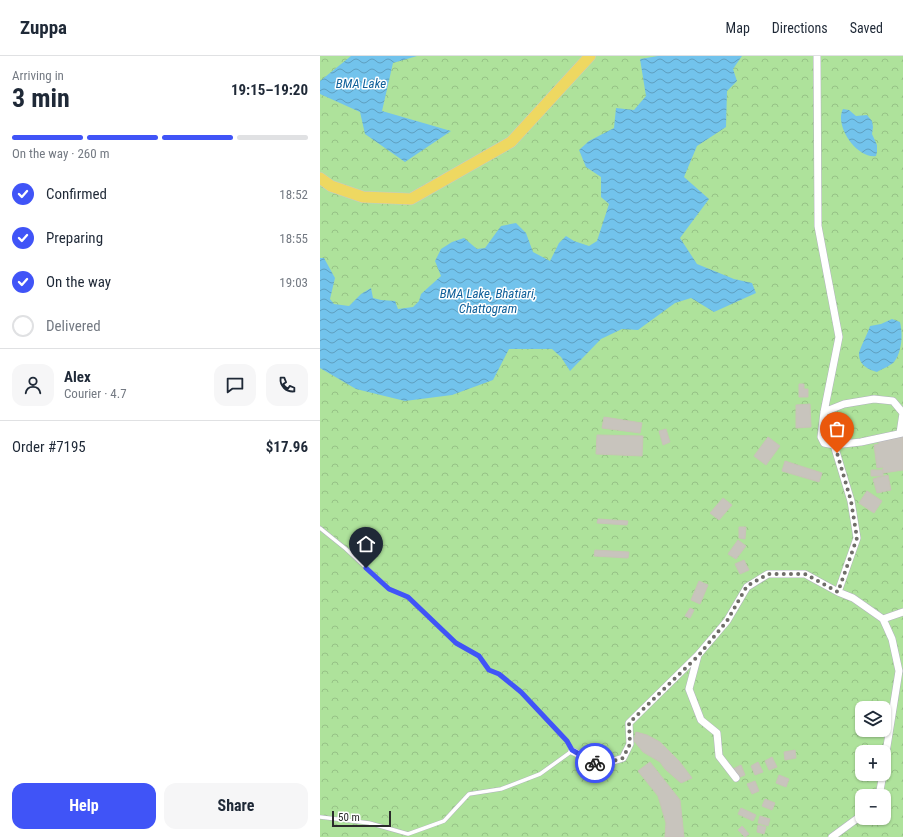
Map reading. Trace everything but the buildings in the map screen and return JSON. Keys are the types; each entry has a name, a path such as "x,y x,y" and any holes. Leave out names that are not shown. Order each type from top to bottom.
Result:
{"main road":[{"path":"320,178 331,186 363,197 411,199 511,142 590,56"}],"street":[{"path":"817,56 818,226 839,337 824,412 821,437 824,443 834,445 861,442 902,433 903,413 893,401 874,399 844,404 824,412"},
{"path":"834,445 851,501 857,538 838,592"},
{"path":"572,750 600,765 623,758 630,744 629,723 698,656 727,621 747,586 768,574 805,574 838,592 853,598 883,618 892,639 899,671 887,745"},
{"path":"883,618 903,612"},
{"path":"698,656 689,689 701,720 717,732 720,756 736,778"},
{"path":"832,837 855,820"}],"lane":[{"path":"320,528 346,549 389,589 408,597 456,643 479,656 489,670 499,674 521,692 567,741 572,750 540,774 501,789 469,794 444,821 408,834 369,823 320,817"}],"green space":[{"path":"320,56 903,56 903,837 320,837"}],"water":[{"name":"BMA Lake","path":"351,56 417,56 393,63 382,111 451,131 405,162 365,134 360,112 320,94 320,81"},
{"name":"BMA Lake, Bhatiari, Chattogram","path":"658,56 742,56 733,69 737,81 727,91 726,127 697,146 684,177 709,199 680,238 697,264 734,279 752,283 756,293 714,312 691,298 675,303 638,330 622,329 601,339 570,371 561,357 552,349 509,349 493,380 452,395 405,401 356,389 320,368 320,258 324,258 335,278 330,299 334,304 349,306 361,294 371,288 373,298 395,301 398,309 413,307 419,301 421,294 441,276 435,261 441,249 452,242 464,238 477,249 485,248 501,226 516,223 526,233 533,252 550,261 559,243 566,236 574,241 589,246 597,241 609,204 601,197 601,177 586,167 579,150 589,141 614,128 616,108 634,110 646,96 640,59"},
{"path":"843,109 849,110 856,116 867,115 872,121 872,134 877,145 876,156 869,156 862,152 849,140 844,132 842,124 841,116"},
{"path":"892,319 900,322 902,337 899,353 894,362 877,372 864,366 860,360 859,353 870,326 881,324"}],"way so far":[{"path":"595,763 600,765 623,758 630,744 629,723 698,656 727,621 747,586 768,574 805,574 838,592 857,538 851,501 837,453"}],"route":[{"path":"366,568 389,589 408,597 456,643 479,656 489,670 499,674 521,692 567,741 572,750 595,763"}]}
